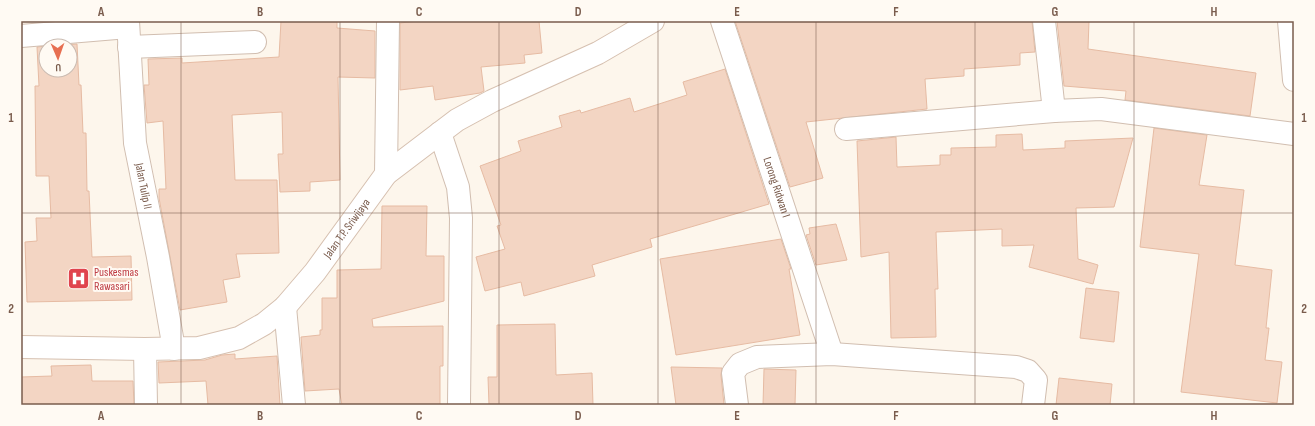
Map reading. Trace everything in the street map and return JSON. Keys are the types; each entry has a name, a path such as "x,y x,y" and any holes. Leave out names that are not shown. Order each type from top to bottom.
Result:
{"street":[{"path":"386,174 388,21"},
{"name":"Jalan T.P. Sriwijaya","path":"21,347 145,349 199,348 239,338 264,324 285,307 316,272 386,174 457,120 492,101 598,53 652,21"},
{"name":"Lorong Ridwan I","path":"722,21 832,354"},
{"path":"1044,21 1054,111"},
{"path":"1289,21 1294,80"},
{"path":"21,36 128,32 255,42"},
{"name":"Jalan Tulip II","path":"128,32 134,143 158,257 174,349"},
{"path":"846,129 1054,111 1101,109 1294,134"},
{"path":"440,133 458,187 460,210 459,405"},
{"path":"285,307 294,405"},
{"path":"145,349 146,405"},
{"path":"737,405 733,373 740,364 757,357 832,354 1016,367 1028,372 1036,380 1033,405"}],"building":[{"path":"281,21 337,21 337,28 375,31 375,78 338,77 340,180 310,182 310,191 280,192 278,154 283,154 282,112 232,115 235,180 277,180 279,253 236,254 240,277 223,280 227,302 180,310 159,198 159,189 166,189 163,121 147,123 144,85 149,85 148,59 182,58 182,63 279,57"},
{"path":"418,21 539,21 542,53 524,55 525,63 481,67 484,91 480,93 435,100 433,86 400,90 400,23"},
{"path":"735,21 1032,21 1035,52 1020,53 1020,65 964,69 964,76 925,79 927,109 806,122 823,178 790,187"},
{"path":"1057,21 1089,21 1088,49 1256,73 1250,116 1125,100 1126,91 1064,86"},
{"path":"78,64 79,85 81,85 83,133 86,133 87,191 89,191 92,257 131,256 132,300 27,302 25,242 37,241 36,218 51,218 49,176 36,176 35,86 39,86 39,78 78,78"},
{"path":"725,69 769,204 650,239 652,247 592,265 595,276 524,296 521,282 485,291 476,257 505,249 497,226 501,225 480,166 521,151 518,141 562,127 559,116 580,110 581,113 630,98 634,112 687,95 683,82"},
{"path":"1154,128 1207,135 1199,185 1244,190 1235,265 1272,270 1266,328 1269,328 1265,360 1282,362 1277,403 1181,392 1199,254 1140,247"},
{"path":"1022,134 1023,150 1065,148 1065,141 1133,138 1114,207 1076,208 1078,259 1098,265 1093,284 1029,267 1034,245 1002,246 1002,229 936,232 938,289 935,289 936,337 891,338 889,252 861,257 857,141 896,137 897,167 940,165 940,155 951,155 951,148 996,147 996,135"},
{"path":"382,206 427,206 426,256 444,256 444,301 372,319 373,327 443,326 443,366 440,366 440,405 342,405 339,389 305,391 301,337 320,335 320,330 322,330 322,298 337,298 337,270 381,269"},
{"path":"836,224 847,260 816,265 806,235 810,234 809,228"},
{"path":"781,239 791,269 789,269 800,335 676,355 660,259"},
{"path":"1086,288 1119,292 1114,342 1080,338"},
{"path":"555,324 556,375 592,373 593,405 489,405 488,377 497,377 497,325"},
{"path":"235,354 235,359 277,356 280,405 208,405 206,381 159,383 158,362 205,360 222,355"},
{"path":"91,365 92,381 133,381 134,405 21,405 21,377 52,376 51,366"},
{"path":"671,367 722,368 721,375 724,405 676,405"},
{"path":"764,369 796,370 795,405 763,405"},
{"path":"1059,378 1112,384 1110,405 1056,405"}],"place":[{"name":"Puskesmas Rawasari","path":"79,279"}]}
